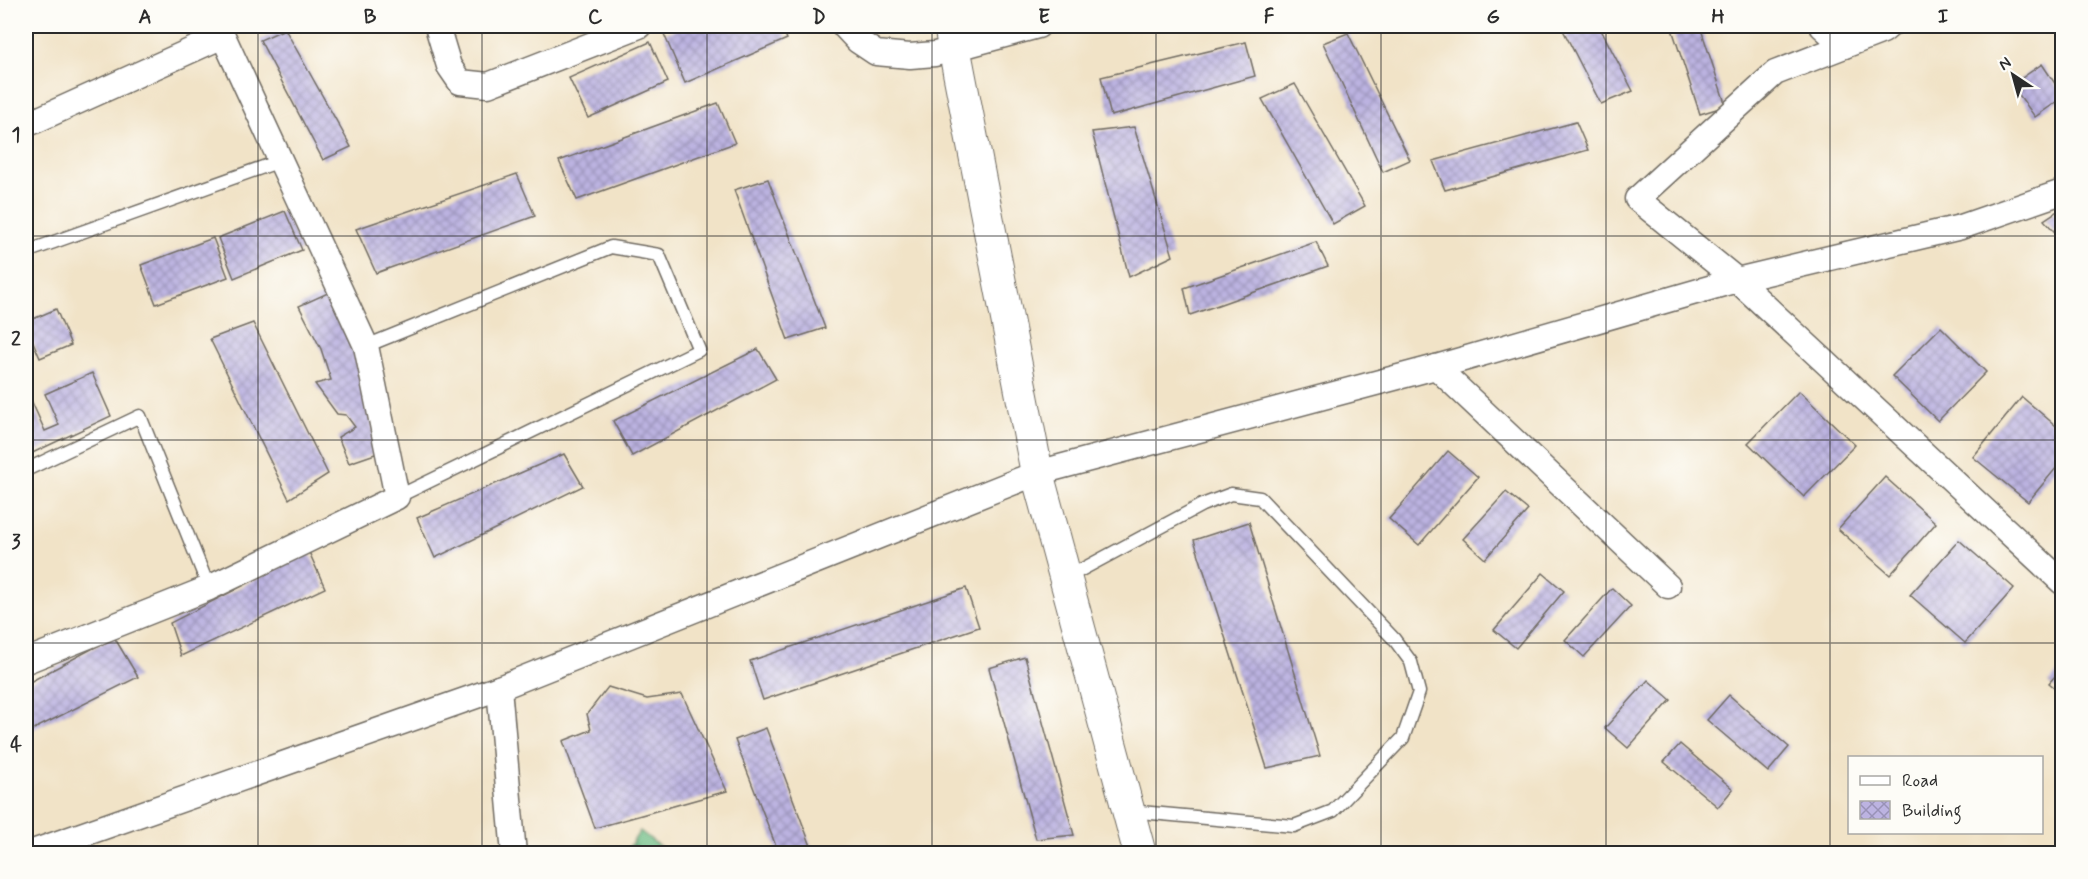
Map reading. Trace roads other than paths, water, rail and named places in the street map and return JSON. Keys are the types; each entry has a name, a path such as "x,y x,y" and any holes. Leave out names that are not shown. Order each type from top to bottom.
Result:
{"street":[{"path":"437,26 449,66 460,82 488,85 639,26"},
{"path":"844,26 858,41 876,53 910,56 935,54 952,37 1038,26"},
{"path":"1822,26 1844,46"},
{"path":"1888,26 1883,31 1775,73 1637,199 1737,280 2062,582"},
{"path":"26,125 223,36 366,346 397,497 209,588 26,661"},
{"path":"952,37 1037,473 1140,854"},
{"path":"27,854 499,688 1037,473 1436,367 1737,280 1961,227 2062,192"},
{"path":"1436,367 1668,586"},
{"path":"499,688 514,854"}],"lane":[{"path":"26,252 280,161"},
{"path":"366,346 611,247 659,255 699,350 397,497"},
{"path":"26,470 140,416 209,588"},
{"path":"1065,579 1202,505 1231,494 1260,498 1394,639 1410,662 1419,692 1402,738 1333,811 1294,826 1129,811"}]}
